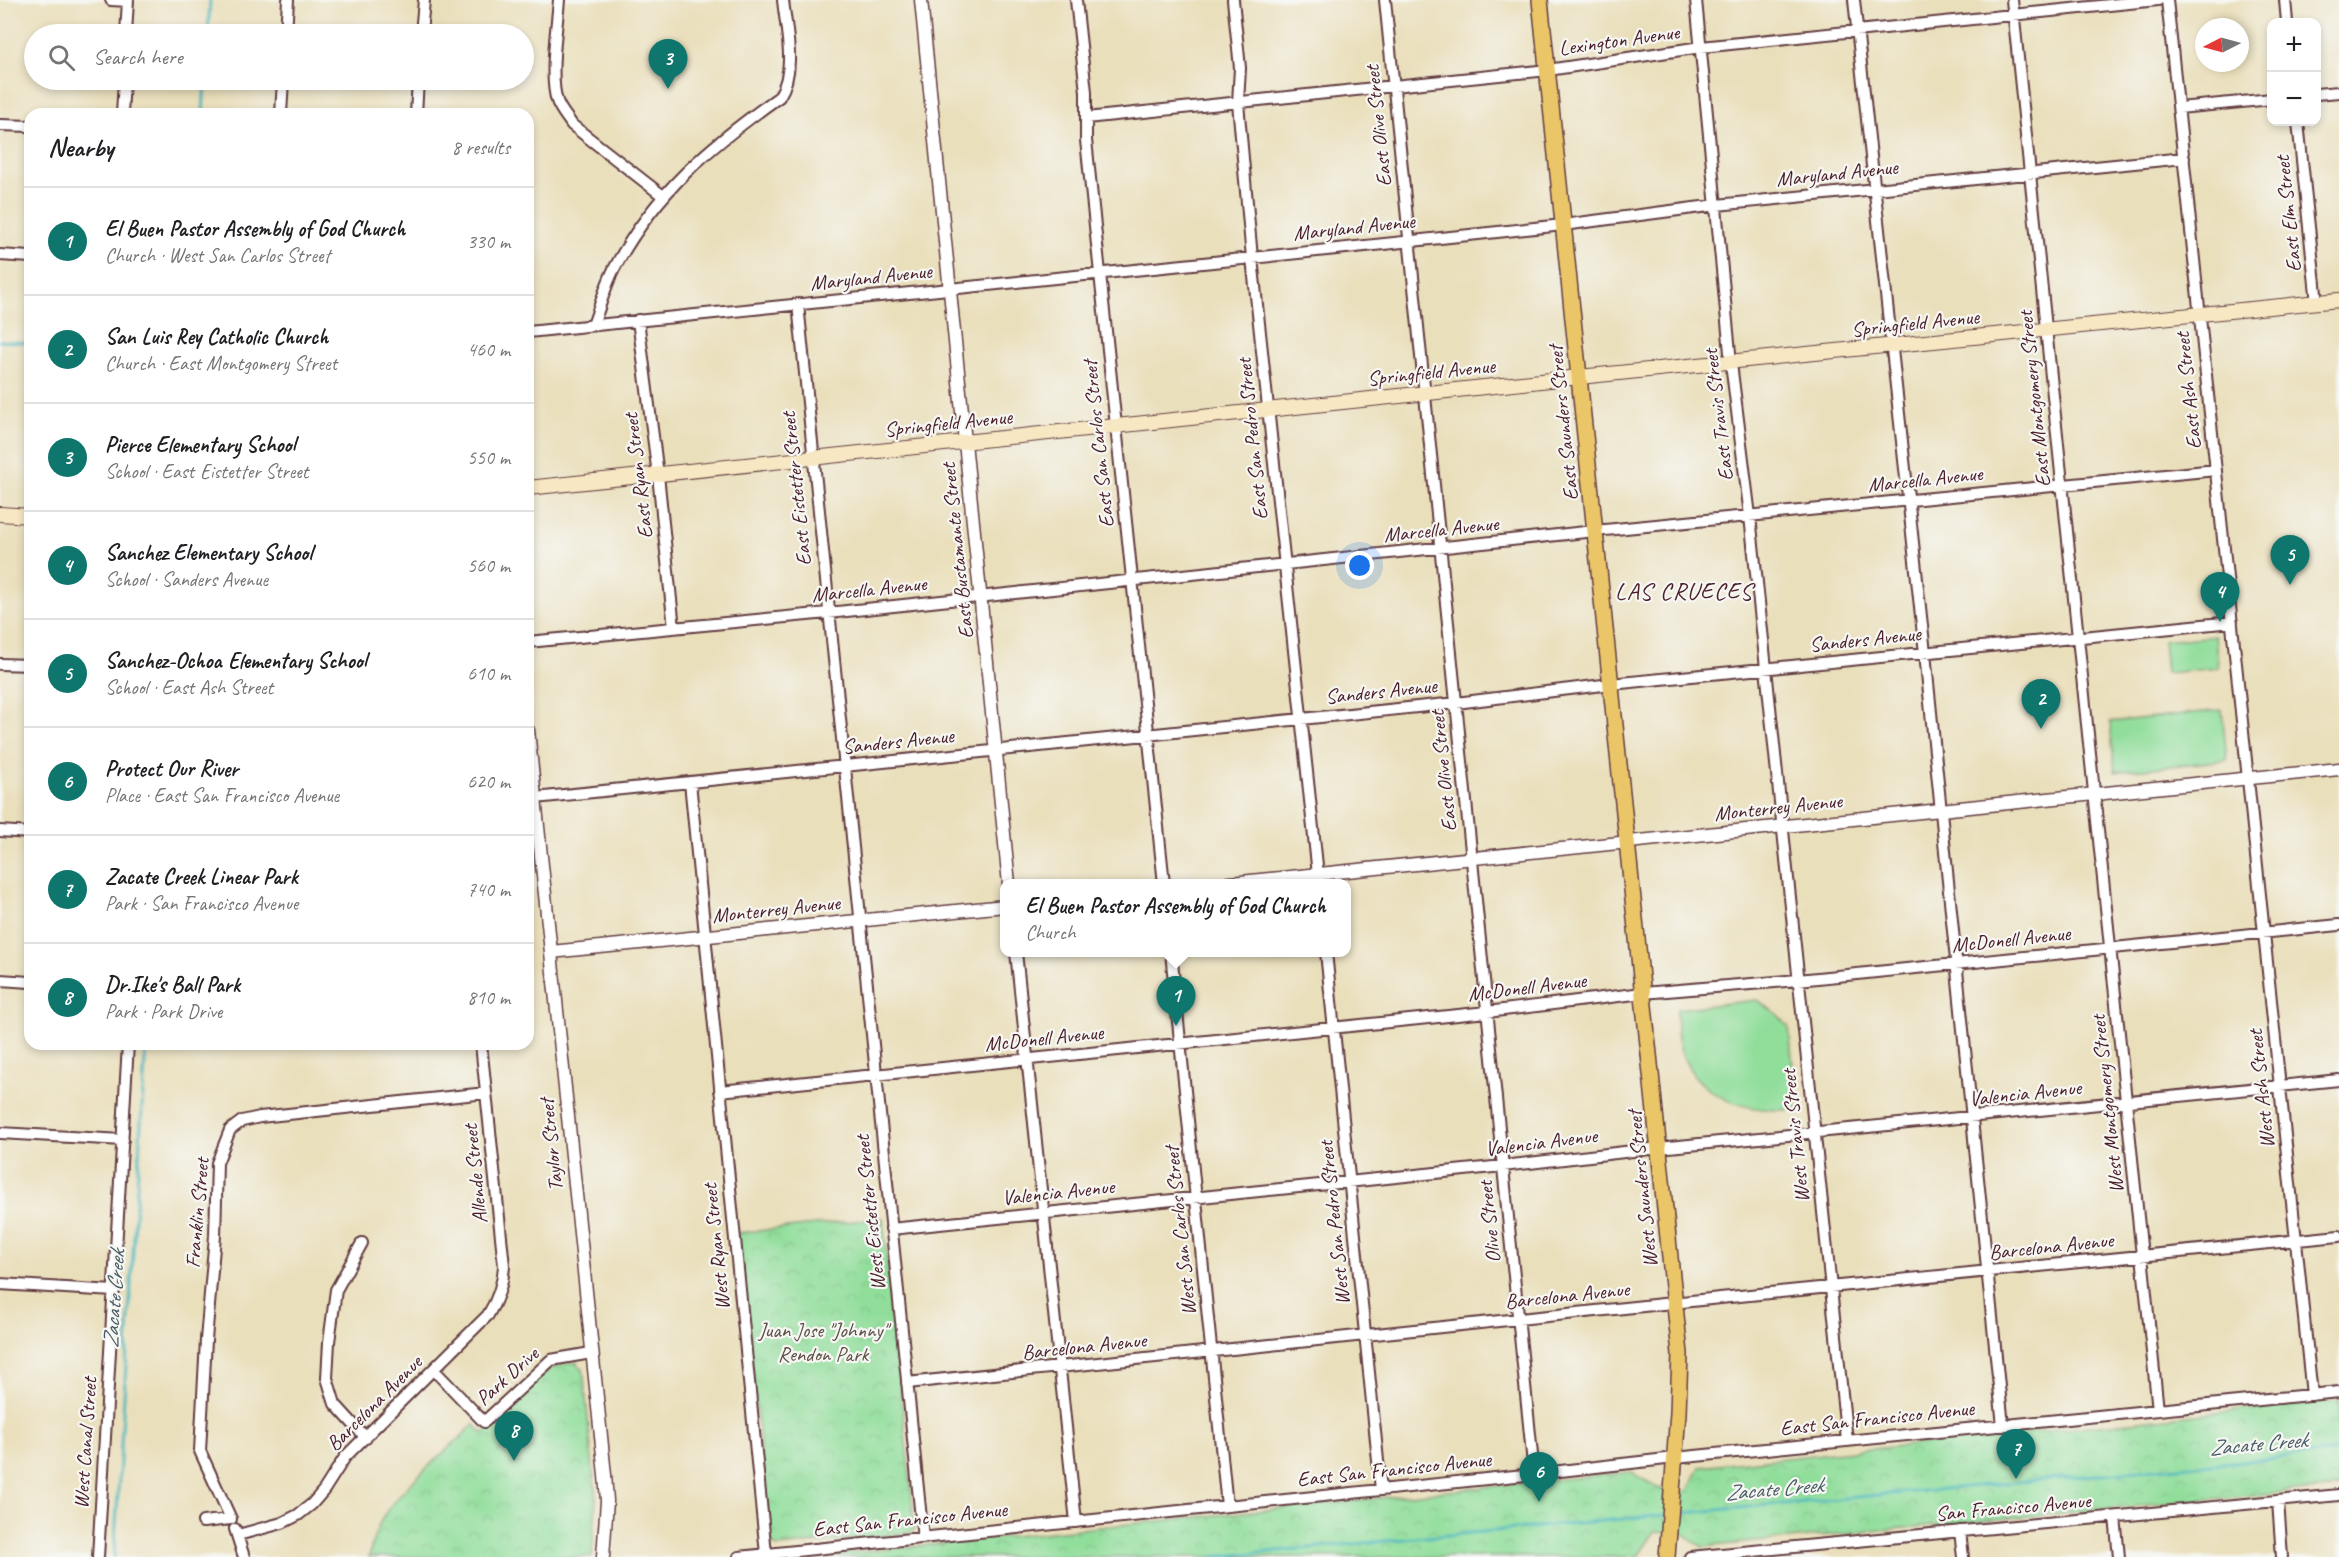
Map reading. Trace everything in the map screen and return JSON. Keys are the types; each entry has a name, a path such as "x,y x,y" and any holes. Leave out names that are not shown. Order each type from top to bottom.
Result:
{"main road":[{"name":"East Saunders Street","path":"1540,0 1628,842"},
{"name":"Springfield Avenue","path":"534,487 2339,300"},
{"path":"0,514 24,516"},
{"name":"West Saunders Street","path":"1628,842 1675,1303 1680,1378 1667,1557"}],"street":[{"path":"111,0 128,1 127,24"},
{"path":"287,24 288,0"},
{"path":"423,24 424,0"},
{"path":"559,0 554,82 556,99 562,112 572,125 663,196"},
{"path":"593,325 614,270 644,219 710,148 779,97 785,88 789,62 783,0"},
{"name":"East Bustamante Street","path":"921,0 1009,879"},
{"name":"East San Carlos Street","path":"1076,0 1086,92 1086,140 1163,879"},
{"name":"East San Pedro Street","path":"1233,0 1240,68 1238,103 1252,258 1318,879"},
{"name":"East Olive Street","path":"1385,0 1472,858"},
{"name":"East Travis Street","path":"1696,0 1731,363 1750,516 1781,826"},
{"path":"1854,0 1925,653 2002,1426"},
{"name":"East Montgomery Street","path":"2012,0 2095,794"},
{"name":"Lexington Avenue","path":"1086,118 1548,70 1701,47 2158,0"},
{"name":"East Ash Street","path":"2167,0 2248,778"},
{"path":"2285,0 2287,18"},
{"path":"122,108 123,90"},
{"path":"282,108 283,90"},
{"path":"416,108 417,90"},
{"path":"2321,94 2339,92"},
{"path":"2179,108 2267,99"},
{"path":"0,124 24,126"},
{"name":"East Elm Street","path":"2298,126 2317,303"},
{"name":"Maryland Avenue","path":"534,331 1252,258 1563,225 1717,205 2184,158"},
{"path":"0,255 24,257"},
{"name":"East Eistetter Street","path":"798,304 859,921"},
{"name":"East Ryan Street","path":"638,320 658,475 674,628"},
{"name":"Marcella Avenue","path":"534,641 828,613 1595,531 2216,470"},
{"name":"Sanders Avenue","path":"535,798 1456,703 1611,684 2232,622"},
{"path":"0,664 24,665"},
{"name":"Monterrey Avenue","path":"1318,879 1472,858 2339,769"},
{"name":"West Ash Street","path":"2248,778 2312,1395"},
{"path":"690,782 705,936"},
{"name":"Taylor Street","path":"534,788 607,1501 603,1557"},
{"name":"West Montgomery Street","path":"2095,794 2158,1410"},
{"name":"West Travis Street","path":"1781,826 1847,1441"},
{"path":"0,831 24,833"},
{"name":"Olive Street","path":"1472,858 1534,1474"},
{"name":"Monterrey Avenue","path":"550,952 1000,907"},
{"name":"West Eistetter Street","path":"859,921 923,1538"},
{"name":"McDonell Avenue","path":"720,1091 1487,1012 1643,993 1798,980 2339,925"},
{"name":"West Ryan Street","path":"705,936 766,1554"},
{"path":"1017,957 1076,1522"},
{"name":"West San Carlos Street","path":"1171,957 1227,1506"},
{"name":"West San Pedro Street","path":"1327,957 1381,1490"},
{"path":"0,980 24,982"},
{"name":"West Canal Street","path":"98,1557 128,1050"},
{"name":"Allende Street","path":"482,1050 504,1266 503,1282 498,1299"},
{"name":"Valencia Avenue","path":"891,1229 1659,1148 2339,1080"},
{"name":"Franklin Street","path":"244,1557 238,1534 200,1450 215,1236 217,1163 230,1130 242,1121 260,1117 486,1093"},
{"path":"0,1133 123,1140"},
{"name":"Barcelona Avenue","path":"907,1383 2339,1236"},
{"path":"362,1243 336,1290 327,1378 335,1404 366,1437"},
{"path":"0,1284 114,1291"},
{"name":"Barcelona Avenue","path":"238,1534 282,1522 298,1515 324,1490 345,1457 488,1315 498,1299"},
{"name":"Park Drive","path":"434,1370 484,1422 551,1360 591,1353"},
{"name":"East San Francisco Avenue","path":"739,1557 1675,1458 2339,1392"},
{"name":"San Francisco Avenue","path":"1690,1557 1805,1552 1960,1531 2339,1495"},
{"path":"2278,1501 2282,1557"},
{"path":"2115,1517 2119,1557"},
{"path":"203,1522 231,1520"},
{"path":"1960,1531 1963,1557"}],"green space":[{"path":"2215,636 2218,668 2166,673 2163,641"},
{"path":"2222,710 2227,760 2115,772 2110,722"},
{"path":"1757,1000 1776,1013 1789,1027 1797,1109 1772,1110 1749,1107 1728,1100 1709,1090 1694,1075 1684,1057 1678,1035 1677,1009"},
{"name":"Juan Jose \"Johnny\" Rendon Park","path":"883,1218 915,1529 910,1533 778,1547 773,1545 769,1535 738,1233"},
{"path":"577,1362 577,1365 583,1368 596,1499 592,1557 369,1557 375,1534 385,1514 428,1467 474,1424 483,1434 548,1370 562,1364"},
{"path":"2339,1400 2339,1487 1702,1547 1683,1533 1655,1531 1638,1556 1623,1557 810,1557 1631,1472 1658,1488 1687,1492 1700,1467"}],"waterway":[{"path":"209,24 210,0"},
{"path":"203,108 204,90"},
{"name":"Zacate Creek","path":"0,341 24,343"},
{"name":"Zacate Creek","path":"114,1557 146,1050"},
{"name":"Zacate Creek","path":"1675,1514 2339,1452"},
{"name":"Zacate Creek","path":"1213,1557 1665,1515"}],"place":[{"name":"Pierce Elementary School","path":"668,89"},
{"name":"Sanchez-Ochoa Elementary School","path":"2290,585"},
{"name":"Sanchez Elementary School","path":"2220,622"},
{"name":"San Luis Rey Catholic Church","path":"2041,729"},
{"name":"El Buen Pastor Assembly of God Church","path":"1176,1026"},
{"name":"Dr.Ike's Ball Park","path":"514,1461"},
{"name":"Zacate Creek Linear Park","path":"2016,1479"},
{"name":"Protect Our River","path":"1539,1502"}],"district":[{"name":"LAS CRUECES","path":"1684,591"}]}
